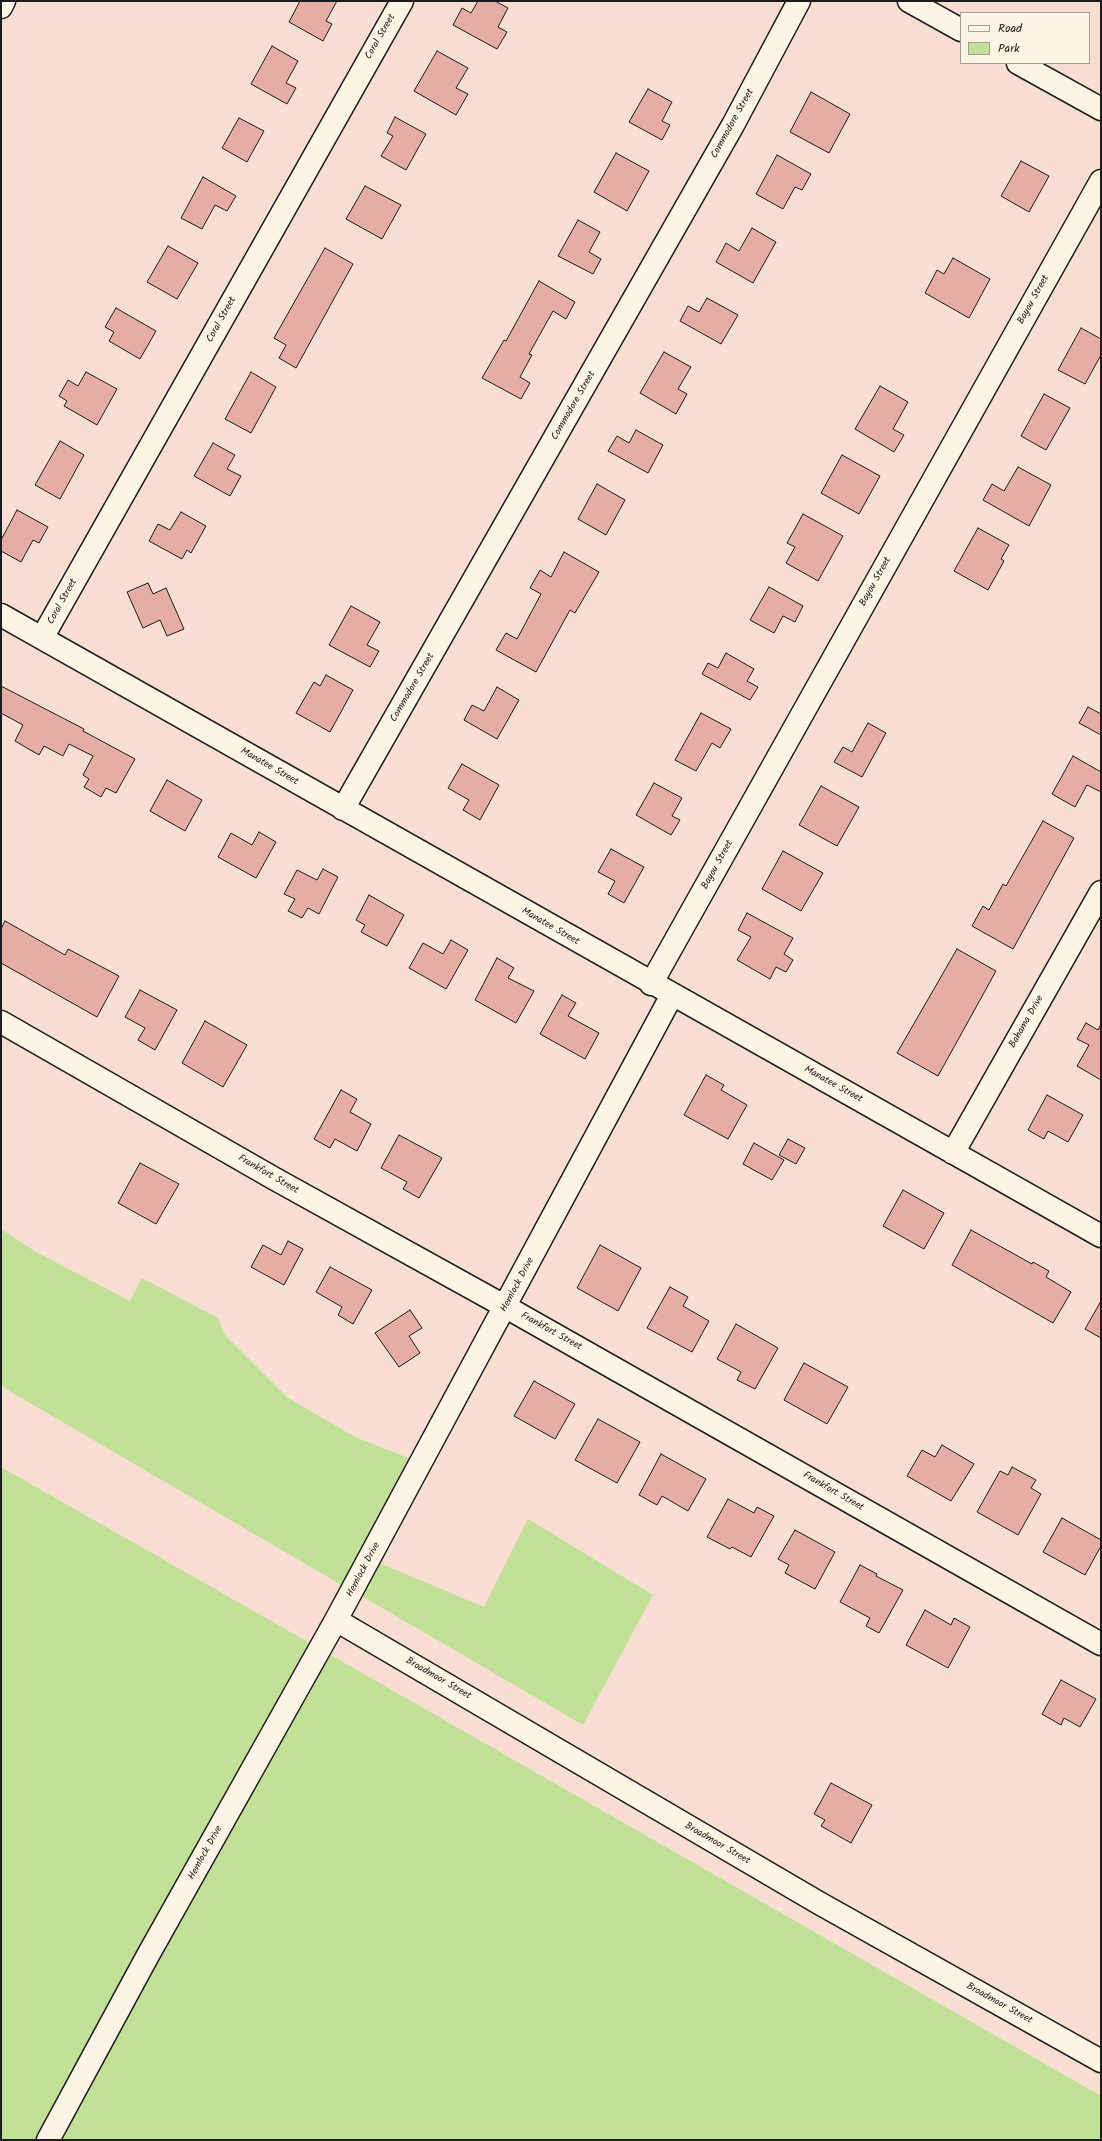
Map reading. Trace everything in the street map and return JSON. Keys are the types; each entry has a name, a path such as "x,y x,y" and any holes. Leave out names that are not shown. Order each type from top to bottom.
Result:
{"street":[{"path":"1,7 4,1"},
{"name":"Coral Street","path":"42,638 402,1"},
{"name":"Commodore Street","path":"343,809 448,628 733,125 799,1"},
{"path":"909,1 960,29"},
{"path":"1020,64 1101,109"},
{"name":"Bayou Street","path":"651,984 1101,181"},
{"name":"Manatee Street","path":"1,615 651,984 1101,1236"},
{"name":"Bahama Drive","path":"953,1153 1101,892"},
{"name":"Hemlock Drive","path":"48,2140 147,1957 336,1620 506,1307 672,995"},
{"name":"Frankfort Street","path":"1,1022 275,1180 506,1307 1101,1644"},
{"name":"Broadmoor Street","path":"336,1620 819,1903 1101,2061"}],"green space":[{"path":"1,1229 36,1252 130,1301 142,1278 218,1318 224,1334 288,1398 355,1437 414,1460 345,1587 1,1386"},
{"path":"1,1467 313,1645 39,2140 1,2140"},
{"path":"528,1519 653,1595 583,1725 360,1595 377,1562 484,1607"},
{"path":"327,1653 1101,2096 1101,2140 58,2140"}],"building":[{"path":"300,1 337,1 326,21 332,24 323,41 289,22"},
{"path":"478,1 495,1 508,8 498,27 507,32 497,49 453,25 462,8 471,13"},
{"path":"272,46 298,61 286,83 296,88 287,104 251,84"},
{"path":"437,51 468,68 456,88 468,94 456,115 414,91"},
{"path":"648,89 672,102 662,121 670,125 662,140 629,122"},
{"path":"811,92 850,114 829,153 790,132"},
{"path":"395,117 426,134 406,170 381,156 393,136 387,133"},
{"path":"239,118 264,131 247,162 222,148"},
{"path":"616,153 649,171 627,211 594,192"},
{"path":"777,155 811,174 802,190 795,187 783,209 756,194"},
{"path":"1021,161 1049,176 1029,212 1001,196"},
{"path":"203,177 236,196 227,211 215,205 202,229 181,218"},
{"path":"365,186 401,205 382,239 346,219"},
{"path":"578,220 600,232 589,252 601,259 593,274 558,256"},
{"path":"752,228 776,242 753,283 716,262 726,243 739,251"},
{"path":"168,246 198,263 177,299 147,282"},
{"path":"325,248 353,264 296,368 279,358 286,345 274,338"},
{"path":"953,258 990,279 969,318 925,293 937,270 944,274"},
{"path":"539,281 575,302 566,319 553,311 529,354 532,355 520,377 530,383 521,399 482,378 504,340 506,341"},
{"path":"707,298 738,315 721,344 680,321 688,306 699,312"},
{"path":"116,308 156,331 140,359 109,341 114,332 105,327"},
{"path":"1081,328 1101,339 1101,355 1085,384 1058,370"},
{"path":"664,352 691,367 678,389 687,394 676,414 640,393"},
{"path":"86,372 117,389 97,425 64,406 67,401 59,396 68,380 78,386"},
{"path":"251,372 276,387 251,433 225,419"},
{"path":"880,386 908,402 893,429 904,435 894,452 855,429"},
{"path":"1044,394 1070,408 1046,450 1021,436"},
{"path":"636,430 663,445 648,473 608,451 617,436 629,443"},
{"path":"60,441 84,455 60,499 35,485"},
{"path":"213,443 235,455 227,469 241,476 230,496 194,476"},
{"path":"842,455 880,476 859,514 821,493"},
{"path":"1018,467 1051,485 1029,526 983,500 992,484 1004,491"},
{"path":"597,484 625,500 606,535 578,519"},
{"path":"17,510 48,527 39,543 33,540 21,562 1,551 1,540"},
{"path":"181,512 206,526 191,553 187,550 182,559 149,541 158,524 170,530"},
{"path":"803,514 843,536 818,581 786,563 795,547 787,543"},
{"path":"978,528 1009,545 1001,559 1004,561 988,590 954,571"},
{"path":"564,552 599,572 575,613 570,610 536,672 496,650 506,633 517,639 541,594 530,588 540,570 551,577"},
{"path":"148,583 153,594 166,588 184,629 167,636 160,620 143,628 127,592"},
{"path":"769,587 803,606 795,622 783,616 774,633 750,620"},
{"path":"351,606 380,622 367,645 379,651 370,667 329,645"},
{"path":"726,653 754,669 747,681 758,687 750,700 702,674 708,663 718,668"},
{"path":"326,675 353,690 330,732 296,713 314,682 320,686"},
{"path":"1,686 84,729 83,731 135,759 116,793 106,788 101,797 84,787 89,779 83,775 93,756 69,744 63,756 44,746 39,755 15,741 23,725 1,713"},
{"path":"497,687 519,700 497,739 464,720 472,705 484,711"},
{"path":"1088,707 1101,714 1101,735 1079,723"},
{"path":"701,713 731,729 720,748 712,743 696,771 675,760"},
{"path":"868,723 886,733 862,777 834,762 843,747 852,752"},
{"path":"1073,756 1101,772 1101,792 1087,785 1075,807 1052,794"},
{"path":"462,764 499,785 480,820 463,810 469,800 448,788"},
{"path":"167,780 202,800 185,831 150,811"},
{"path":"654,783 682,798 672,816 680,820 671,835 636,815"},
{"path":"821,786 859,807 837,846 799,825"},
{"path":"1043,821 1074,838 1013,949 972,926 983,906 989,910 1003,884 1006,886"},
{"path":"259,832 276,842 256,878 218,857 231,833 252,845"},
{"path":"611,849 644,867 624,903 608,894 615,881 598,872"},
{"path":"783,851 823,873 801,911 762,889"},
{"path":"323,869 338,877 319,914 308,908 302,918 288,911 295,899 284,894 297,870 317,880"},
{"path":"369,895 404,915 387,946 361,932 365,925 356,920"},
{"path":"747,913 793,938 784,954 793,960 786,972 776,967 770,979 737,960 751,937 738,930"},
{"path":"5,921 65,955 68,949 119,976 97,1017 1,963 1,929"},
{"path":"451,940 468,950 446,989 409,968 423,943 443,954"},
{"path":"957,949 996,971 938,1076 897,1053"},
{"path":"497,958 514,968 508,978 534,991 516,1023 475,1000"},
{"path":"140,990 177,1010 155,1050 138,1040 145,1028 125,1017"},
{"path":"562,995 576,1003 568,1016 599,1033 585,1059 540,1034"},
{"path":"205,1021 247,1045 223,1087 182,1063"},
{"path":"1086,1023 1098,1030 1101,1024 1101,1080 1077,1066 1089,1045 1077,1039"},
{"path":"706,1075 724,1085 721,1090 747,1105 728,1139 684,1115"},
{"path":"341,1090 357,1099 350,1112 371,1124 357,1151 335,1139 330,1148 314,1139"},
{"path":"1047,1095 1083,1115 1068,1142 1048,1131 1044,1139 1028,1130"},
{"path":"399,1135 442,1158 419,1198 403,1189 407,1182 381,1168"},
{"path":"788,1139 805,1148 796,1164 779,1155"},
{"path":"754,1143 784,1160 772,1180 743,1164"},
{"path":"140,1163 179,1184 156,1224 118,1203"},
{"path":"903,1190 944,1213 924,1249 883,1226"},
{"path":"971,1230 1032,1264 1033,1262 1049,1271 1046,1277 1071,1292 1053,1323 952,1265"},
{"path":"288,1241 303,1249 284,1285 251,1267 263,1245 281,1255"},
{"path":"600,1245 641,1268 618,1311 577,1288"},
{"path":"330,1267 372,1290 353,1324 338,1315 342,1307 316,1292"},
{"path":"670,1287 688,1297 683,1306 709,1321 692,1352 647,1328"},
{"path":"1101,1301 1101,1338 1085,1329"},
{"path":"410,1310 422,1328 409,1336 420,1353 399,1367 375,1333"},
{"path":"736,1324 778,1348 755,1389 737,1380 741,1372 717,1359"},
{"path":"804,1363 848,1387 827,1424 784,1400"},
{"path":"534,1381 575,1404 555,1439 514,1416"},
{"path":"598,1419 640,1442 617,1483 575,1460"},
{"path":"942,1445 974,1464 951,1501 907,1476 922,1450 935,1457"},
{"path":"661,1454 706,1479 688,1511 662,1496 657,1505 639,1495"},
{"path":"1012,1467 1036,1480 1031,1488 1041,1494 1018,1535 977,1512 1000,1471 1008,1475"},
{"path":"728,1499 754,1513 757,1507 774,1516 751,1557 732,1547 730,1549 707,1537"},
{"path":"1062,1518 1101,1540 1101,1546 1085,1575 1043,1552"},
{"path":"795,1530 835,1552 815,1589 785,1573 789,1565 778,1559"},
{"path":"860,1565 877,1574 876,1576 903,1590 879,1633 866,1626 870,1618 840,1602"},
{"path":"925,1610 951,1625 954,1618 970,1627 948,1668 906,1645"},
{"path":"1061,1680 1096,1699 1080,1727 1064,1718 1061,1725 1042,1714"},
{"path":"831,1783 872,1805 851,1843 821,1826 825,1820 814,1814"}]}
